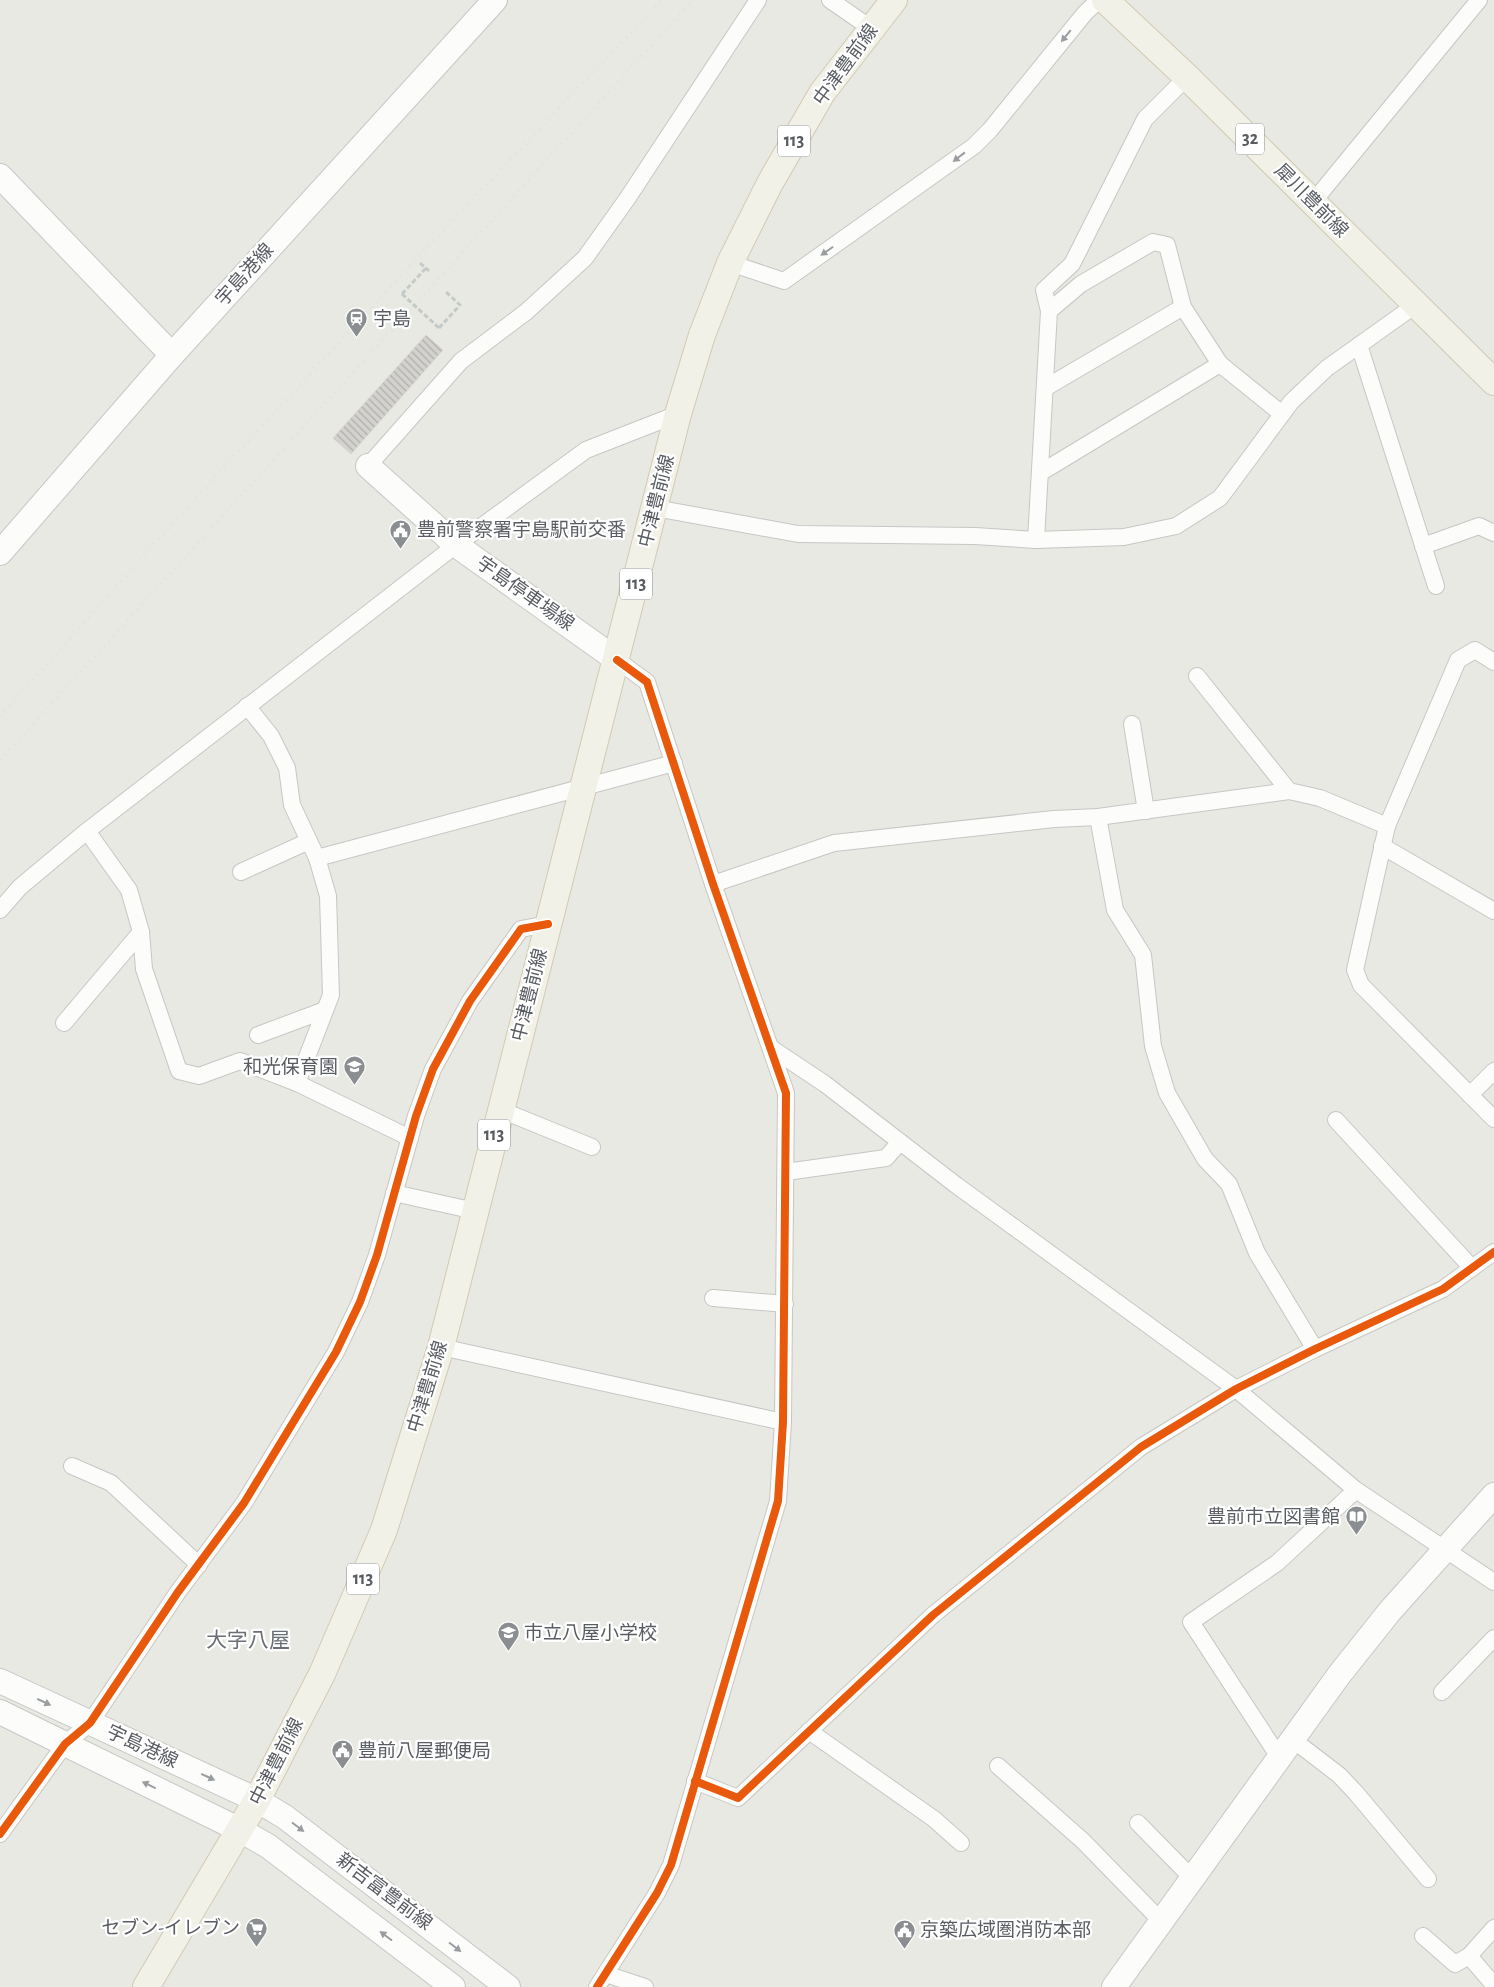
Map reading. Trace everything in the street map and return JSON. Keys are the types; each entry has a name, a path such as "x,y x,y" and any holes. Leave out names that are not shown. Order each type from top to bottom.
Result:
{"main road":[{"name":"宇島港線","path":"1,551 172,356 495,0"},
{"name":"中津豊前線","path":"146,1987 257,1800 322,1674 384,1530 441,1347 678,414 702,335 730,263 770,184 818,101 894,0"},
{"name":"犀川豊前線","path":"1105,0 1187,77 1360,251 1417,304 1494,382"},
{"path":"0,176 172,356"},
{"name":"宇島停車場線","path":"368,466 456,544 617,660"},
{"path":"1114,1987 1285,1748 1390,1611 1494,1495"},
{"name":"宇島港線","path":"0,1681 257,1800"},
{"name":"宇島港線","path":"0,1712 240,1830"},
{"name":"新吉富豊前線","path":"257,1800 285,1817 508,1987"},
{"name":"新吉富豊前線","path":"240,1830 268,1846 452,1987"}],"street":[{"path":"368,466 461,361 526,312 585,258 758,0"},
{"path":"830,0 872,29"},
{"path":"730,263 784,281 955,161 990,130 1084,13 1099,0"},
{"path":"1313,202 1479,0"},
{"path":"1036,540 1049,312 1044,290 1072,264 1146,118 1187,77"},
{"path":"1049,312 1081,284 1153,242 1167,245 1182,307 1220,364 1282,414"},
{"path":"655,508 798,534 975,536 1036,540 1124,537 1176,526 1220,498 1291,402 1328,368 1417,304"},
{"path":"1045,388 1182,307"},
{"path":"1359,345 1436,586"},
{"path":"1040,473 1220,364"},
{"path":"0,910 20,887 87,831 140,792 247,706 456,544 586,450 678,414"},
{"path":"1423,546 1479,526 1494,533"},
{"path":"1494,662 1475,650 1458,660 1387,826 1355,970 1361,985 1494,1119"},
{"path":"617,660 647,682 713,884 786,1092 783,1422 778,1501 671,1865 657,1893 602,1980 645,1987"},
{"path":"1197,676 1290,791"},
{"path":"247,706 271,736 287,768 292,805 317,858 328,896 330,995 297,1084"},
{"path":"1132,724 1146,811"},
{"path":"317,858 674,763"},
{"path":"713,884 834,843 1054,819 1098,817 1290,791 1320,798 1387,826"},
{"path":"1098,817 1115,910 1143,955 1153,1046 1167,1093 1205,1159 1228,1184 1257,1253 1315,1349"},
{"path":"87,831 129,890 141,932 144,969 180,1071 199,1076 240,1061 297,1084 410,1138"},
{"path":"241,872 309,841"},
{"path":"1382,846 1494,911"},
{"path":"0,1834 65,1744 90,1723 178,1592 244,1503 336,1352 366,1286 377,1255 410,1138 433,1069 470,1001 521,929 548,924"},
{"path":"64,1023 141,932"},
{"path":"258,1035 325,1010"},
{"path":"771,1048 825,1084 900,1142 1236,1389 1356,1490 1494,1582"},
{"path":"1470,1095 1494,1071"},
{"path":"501,1110 592,1147"},
{"path":"1336,1120 1472,1268"},
{"path":"786,1172 886,1158 900,1142"},
{"path":"394,1193 475,1211"},
{"path":"695,1781 738,1798 933,1615 1141,1447 1236,1389 1315,1349 1443,1289 1494,1252"},
{"path":"713,1298 785,1304"},
{"path":"441,1347 783,1422"},
{"path":"72,1466 111,1483 199,1565"},
{"path":"1356,1490 1277,1562 1191,1622 1285,1748 1339,1776 1356,1793 1428,1879"},
{"path":"1442,1692 1494,1638"},
{"path":"809,1730 934,1819 960,1843"},
{"path":"998,1766 1082,1841 1161,1922"},
{"path":"1138,1823 1192,1878"},
{"path":"1423,1936 1455,1964 1469,1956 1494,1928"},
{"path":"1469,1956 1494,1985"}],"path":[{"path":"420,263 429,271"},
{"path":"426,268 402,294 439,328 460,305 445,291"}],"building":[{"path":"426,335 443,350 351,454 333,438"}],"railway":[{"path":"0,717 162,535 327,355 662,0"},
{"path":"0,760 693,0"}],"cycle path":[{"path":"597,1987 657,1893 671,1865 778,1501 783,1422 786,1093 713,884 647,682 617,660"},
{"path":"0,1834 65,1744 90,1723 178,1592 244,1503 336,1352 360,1302 377,1255 416,1116 433,1069 470,1001 521,929 548,924"},
{"path":"695,1781 738,1798 933,1615 1141,1447 1236,1389 1315,1349 1443,1289 1494,1252"}],"place":[{"name":"宇島","path":"357,338"},
{"name":"豊前警察署宇島駅前交番","path":"401,549"},
{"name":"和光保育園","path":"354,1086"},
{"name":"豊前市立図書館","path":"1356,1536"},
{"name":"市立八屋小学校","path":"508,1652"},
{"name":"豊前八屋郵便局","path":"342,1770"},
{"name":"セブン-イレブン","path":"256,1947"},
{"name":"京築広域圏消防本部","path":"904,1949"}],"district":[{"name":"大字八屋","path":"248,1640"}]}
